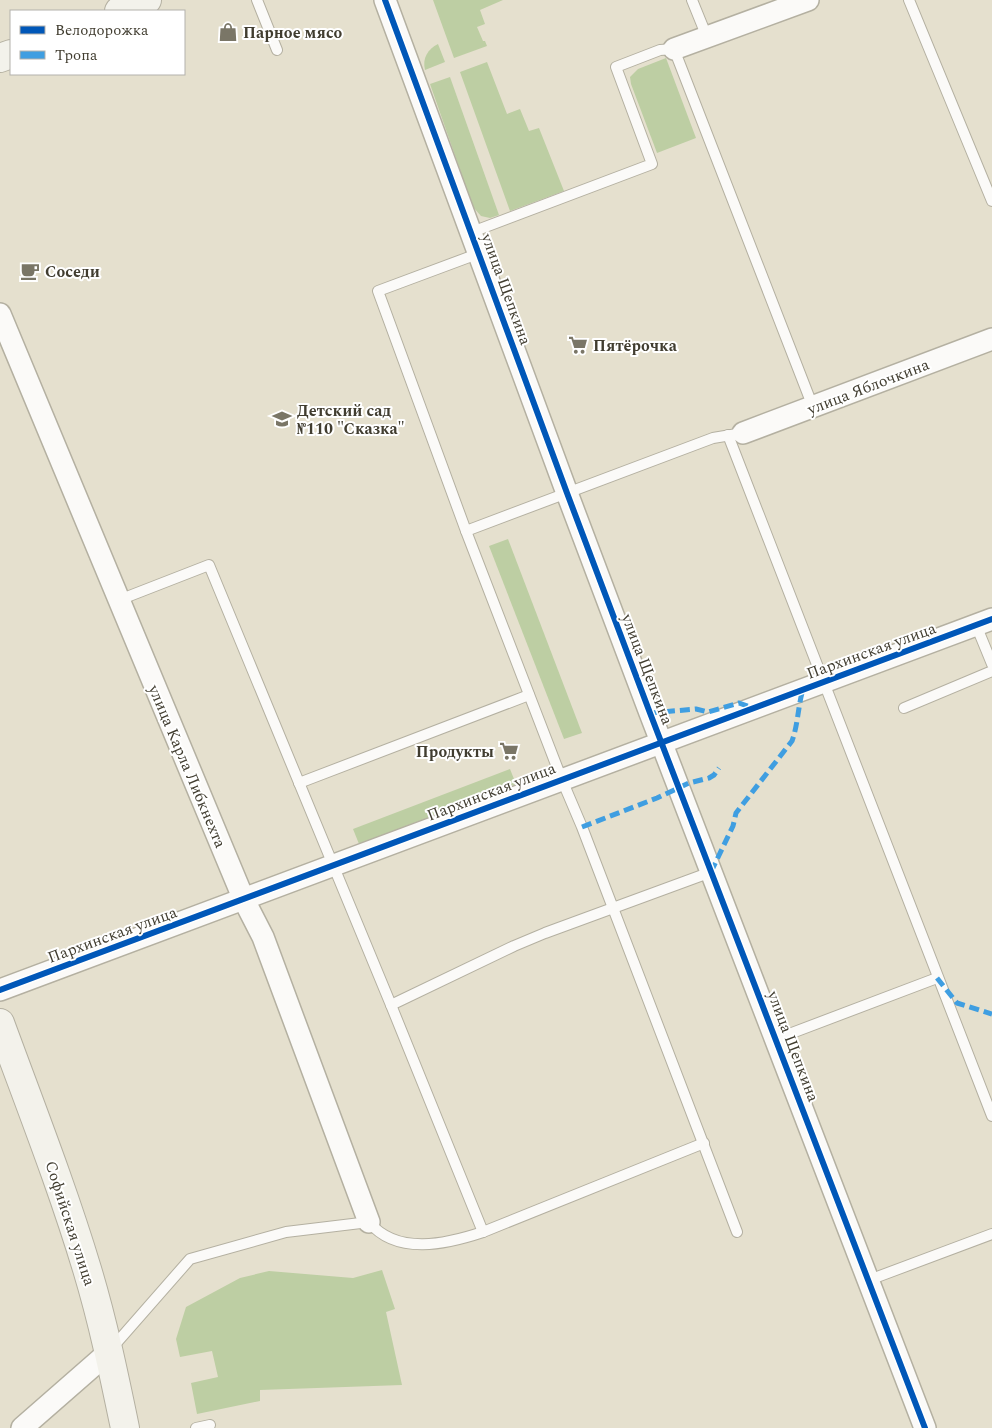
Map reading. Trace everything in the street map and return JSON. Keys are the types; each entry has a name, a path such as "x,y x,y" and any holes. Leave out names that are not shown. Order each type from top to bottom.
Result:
{"main road":[{"path":"122,10 147,0"},
{"name":"Софийская улица","path":"0,1023 64,1197 88,1271 110,1351 125,1428"}],"street":[{"name":"улица Щепкина","path":"385,0 661,742 925,1428"},
{"path":"674,49 808,0"},
{"name":"улица Карла Либкнехта","path":"0,314 244,900 269,952 370,1222"},
{"name":"улица Яблочкина","path":"736,434 992,339"},
{"name":"Пархинская улица","path":"0,990 984,622"},
{"path":"22,1428 110,1351"}],"lane":[{"path":"257,0 277,50"},
{"path":"692,0 707,37"},
{"path":"909,0 992,201"},
{"path":"472,232 652,164 616,67 660,50 674,49 717,164 813,407"},
{"path":"480,254 378,291 466,531 704,1142 737,1232"},
{"path":"466,531 713,438 736,434 823,682 992,1116"},
{"path":"119,600 209,565 483,1232"},
{"path":"984,622 992,664"},
{"path":"904,708 992,671"},
{"path":"299,783 529,695"},
{"path":"391,1005 514,946 711,872"},
{"path":"776,1039 937,978"},
{"path":"110,1351 190,1259 286,1232 370,1222 385,1236 398,1242 438,1244 463,1239 704,1142"},
{"path":"868,1280 992,1234"},
{"path":"196,1428 210,1425"}],"green space":[{"path":"433,0 503,0 480,10 485,24 477,27 487,46 454,58"},
{"path":"438,44 445,62 425,70 424,62 427,54 431,48"},
{"path":"666,58 696,138 657,153 630,77 638,69"},
{"path":"487,62 507,114 520,109 529,131 539,128 564,191 510,211 460,72"},
{"path":"450,77 499,215 490,218 481,216 473,207 430,84"},
{"path":"508,539 582,733 564,739 489,546"},
{"path":"510,769 516,784 359,844 353,829"},
{"path":"382,1270 395,1309 386,1312 402,1385 260,1390 260,1401 197,1414 191,1383 218,1377 212,1351 180,1357 176,1339 186,1307 240,1278 269,1271 353,1278"}],"marked path":[{"path":"711,872 733,826 736,813 792,741 803,689"},
{"path":"650,713 696,709 708,712 739,703 753,708"},
{"path":"582,827 657,798 689,783 709,778 719,768"},
{"path":"937,978 957,1003 992,1014"}],"cycle path":[{"path":"385,0 650,713 925,1428"},
{"path":"0,990 992,619"}],"place":[{"name":"Парное мясо","path":"228,32"},
{"name":"Соседи","path":"30,271"},
{"name":"Пятёрочка","path":"578,345"},
{"name":"Детский сад №110 \"Сказка\"","path":"282,419"},
{"name":"Продукты","path":"509,751"}]}
